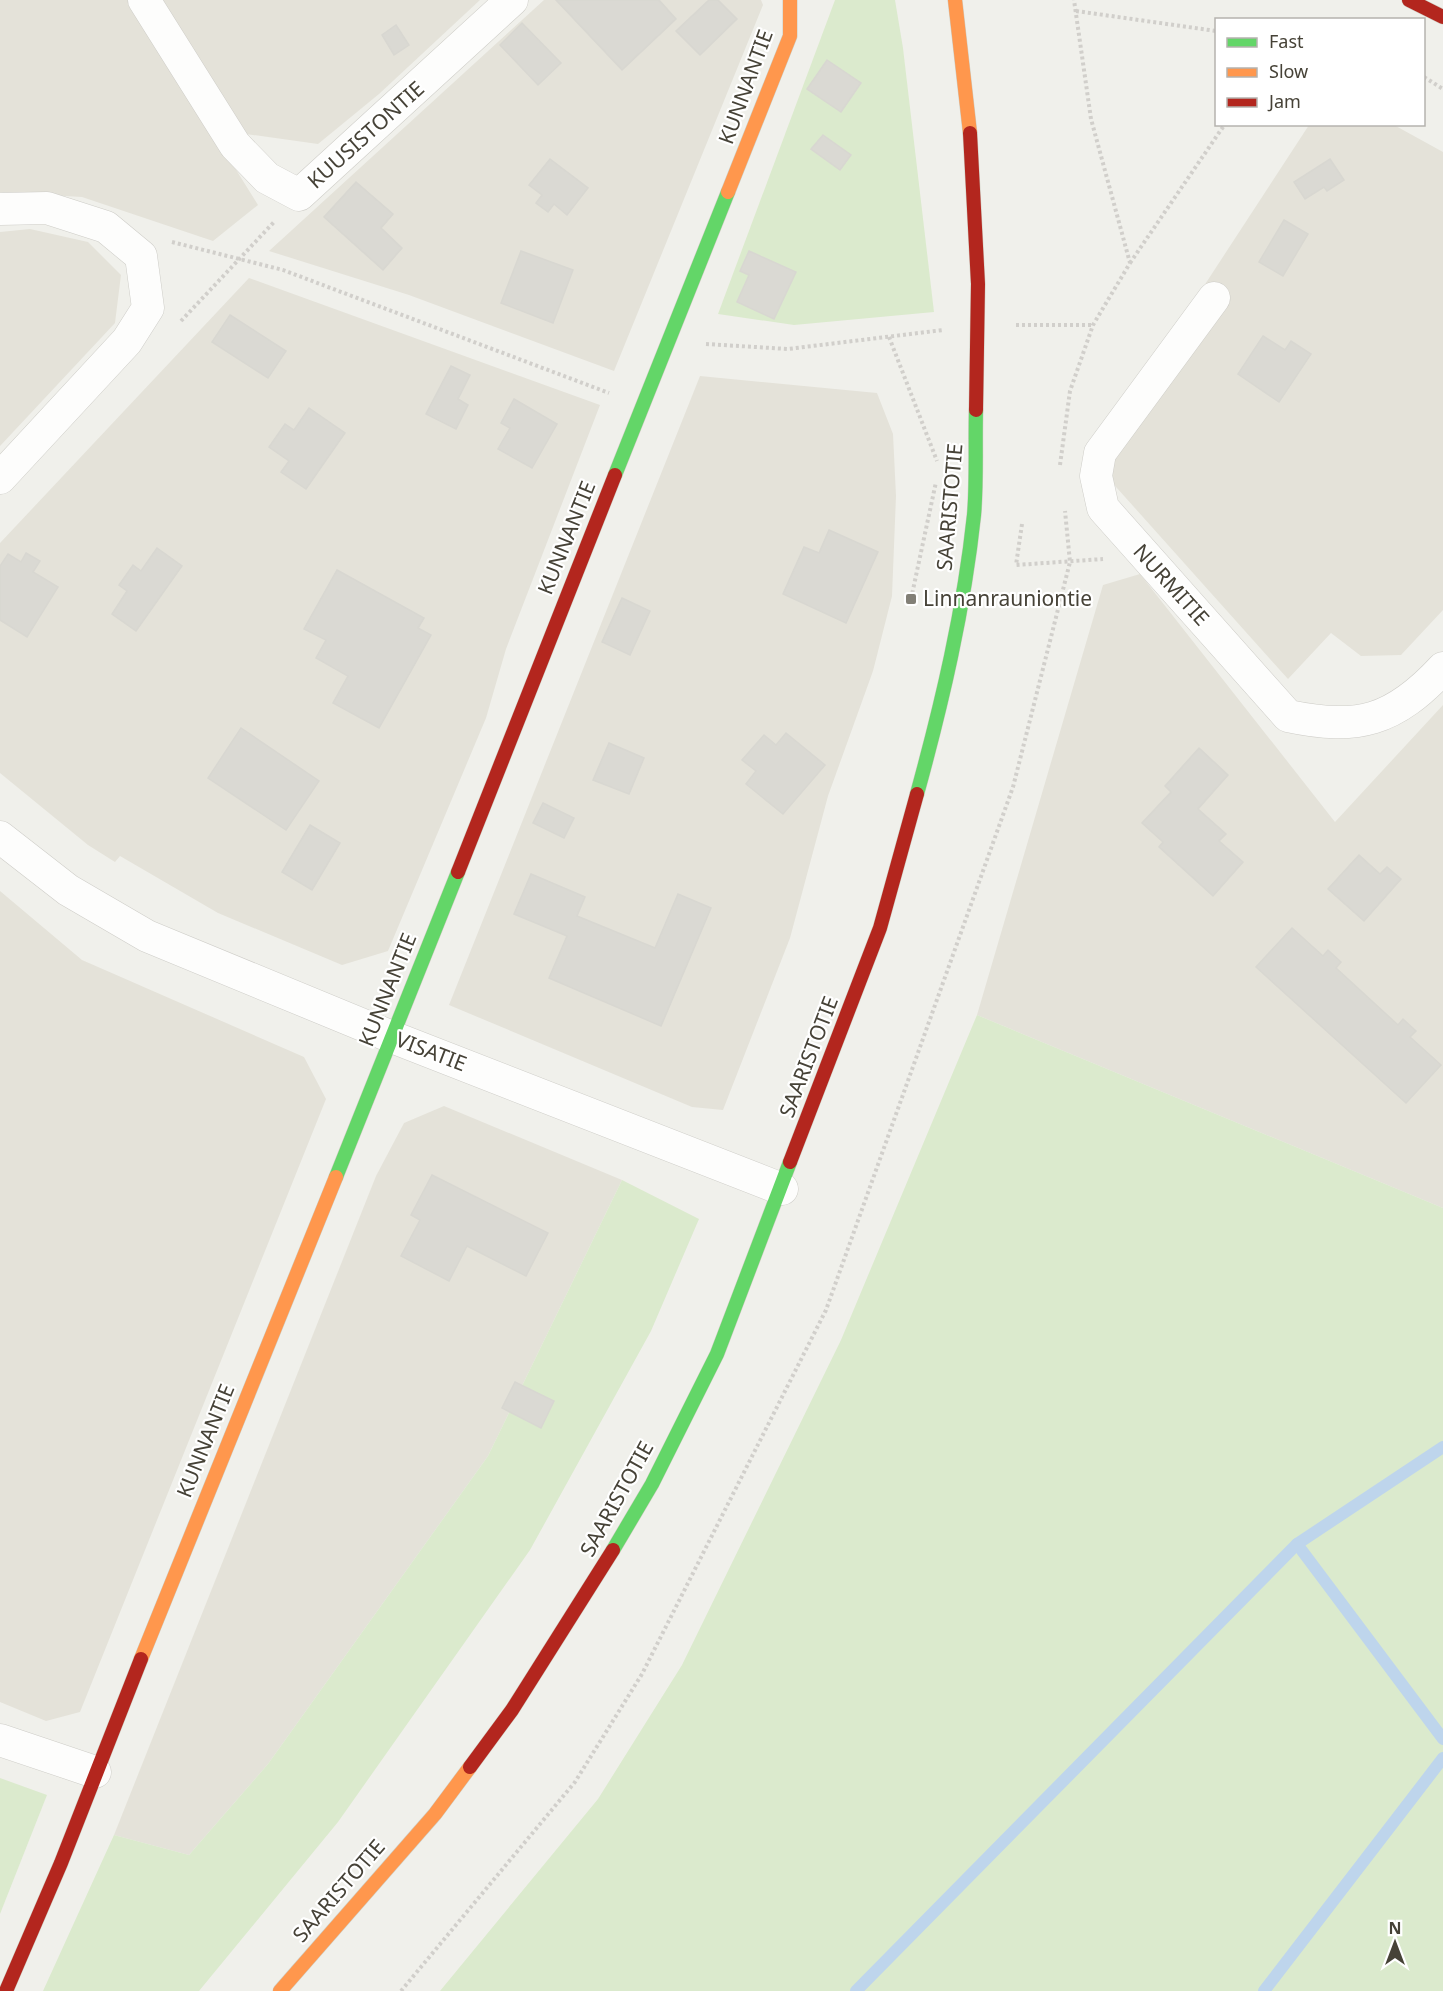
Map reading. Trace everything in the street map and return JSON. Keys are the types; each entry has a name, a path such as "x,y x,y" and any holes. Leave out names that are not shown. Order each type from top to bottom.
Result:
{"street":[{"name":"KUUSISTONTIE","path":"144,0 235,145 267,178 300,195 506,2"},
{"name":"KUNNANTIE","path":"6,1991 61,1863 95,1772 392,1037 790,36 790,0"},
{"name":"SAARISTOTIE","path":"280,1991 435,1814 512,1710 584,1599 652,1484 717,1354 880,928 939,714 960,608 974,514 977,447 978,284 969,117 955,0"},
{"path":"1409,0 1443,17"},
{"path":"0,209 47,208 106,227 141,256 148,309 127,340 0,478"},
{"name":"NURMITIE","path":"1214,298 1100,453 1096,476 1103,508 1288,716 1317,723 1345,723 1383,716 1424,688 1443,668"},
{"name":"VISATIE","path":"0,837 68,891 147,936 392,1037 782,1189"},
{"path":"0,1740 95,1772"}],"path":[{"path":"1074,0 1090,119 1130,263"},
{"path":"1076,10 1215,31"},
{"path":"1425,78 1443,88"},
{"path":"1061,472 1060,461 1070,391 1093,326 1130,263 1224,126"},
{"path":"162,240 283,270 641,406"},
{"path":"1016,325 1093,326"},
{"path":"669,341 788,349 945,330"},
{"path":"889,337 939,467"},
{"path":"911,599 937,478"},
{"path":"401,1991 575,1782 642,1674 826,1310 1013,787 1070,562 1064,506"},
{"path":"1022,524 1016,565 1145,555"}],"shaded area":[{"path":"0,0 130,0 258,205 213,241 82,197 0,192"},
{"path":"161,0 480,0 379,94 318,144 246,134"},
{"path":"544,0 761,0 763,5 614,371 409,295 269,251"},
{"path":"1308,126 1396,126 1443,152 1443,610 1401,655 1361,656 1331,633 1288,679 1091,459"},
{"path":"30,229 88,242 121,275 115,323 0,446 0,232"},
{"path":"249,278 600,405 506,649 486,718 388,951 342,965 218,913 120,856 115,862 88,845 0,773 0,543"},
{"path":"700,376 877,393 893,434 896,496 892,596 873,671 828,796 790,938 723,1110 692,1107 449,1005"},
{"path":"1140,574 1335,822 1443,705 1443,1208 977,1015 1103,585"},
{"path":"0,891 82,960 304,1057 326,1099 80,1712 46,1721 0,1702"},
{"path":"444,1106 622,1180 488,1456 268,1764 189,1855 114,1835 376,1176 404,1123"}],"green space":[{"path":"835,0 895,0 903,48 934,312 794,325 718,314"},
{"path":"977,1015 1443,1208 1443,1991 440,1991 598,1799 682,1665 841,1340"},
{"path":"622,1180 699,1219 651,1331 530,1550 338,1822 199,1991 43,1991 114,1835 189,1855 268,1764 488,1456"},
{"path":"0,1778 47,1795 0,1914"}],"building":[{"path":"556,0 659,0 676,19 622,70"},
{"path":"709,0 718,0 737,19 700,55 676,31"},
{"path":"522,23 561,63 538,85 500,45"},
{"path":"396,25 409,45 394,55 382,35"},
{"path":"827,60 861,83 841,112 807,89"},
{"path":"823,135 851,155 840,170 811,149"},
{"path":"550,159 588,188 567,215 554,204 548,212 536,203 542,195 529,185"},
{"path":"1330,159 1344,180 1327,191 1324,187 1305,199 1294,182"},
{"path":"356,182 393,214 381,228 402,248 383,270 324,217"},
{"path":"1284,220 1308,234 1283,276 1259,262"},
{"path":"521,251 573,270 553,323 501,303"},
{"path":"749,251 796,272 774,319 737,302 749,275 740,271"},
{"path":"230,315 286,351 268,378 212,342"},
{"path":"1263,336 1285,350 1291,341 1311,354 1279,402 1238,374"},
{"path":"451,366 470,375 458,399 468,405 456,429 426,414"},
{"path":"514,399 557,424 532,468 498,449 510,428 501,423"},
{"path":"309,408 345,433 306,489 281,472 289,461 269,447 285,424 294,430"},
{"path":"829,530 878,552 846,623 783,594 804,547 819,553"},
{"path":"157,548 182,566 136,631 112,614 127,591 119,585 133,565 141,571"},
{"path":"26,553 40,561 33,572 58,587 27,637 0,620 0,566 8,554 21,562"},
{"path":"337,570 424,618 418,628 431,635 379,728 333,703 348,676 316,658 326,640 304,629"},
{"path":"622,598 650,611 630,655 602,642"},
{"path":"241,728 319,781 286,830 208,778"},
{"path":"786,733 825,765 783,814 746,784 756,771 742,760 764,735 776,745"},
{"path":"609,743 644,758 629,794 593,780"},
{"path":"1199,748 1228,775 1198,809 1226,834 1219,841 1243,862 1213,896 1159,847 1163,842 1142,823 1171,792 1165,786"},
{"path":"543,803 574,818 564,838 533,823"},
{"path":"310,825 340,843 312,890 282,872"},
{"path":"1359,855 1380,874 1387,867 1401,879 1364,921 1328,889"},
{"path":"531,874 585,897 577,916 655,948 678,894 711,908 661,1026 549,978 567,936 514,914"},
{"path":"1292,928 1323,956 1328,950 1341,962 1336,968 1398,1025 1403,1019 1416,1031 1410,1037 1441,1065 1406,1103 1256,967"},
{"path":"432,1175 548,1233 526,1276 467,1246 449,1281 401,1256 420,1220 411,1215"},
{"path":"515,1382 554,1401 541,1428 502,1408"}],"waterway":[{"path":"856,1991 1297,1544 1443,1447"},
{"path":"1297,1544 1443,1739"},
{"path":"1264,1991 1443,1758"}],"traffic: fast":[{"path":"615,475 728,192"},
{"path":"917,794 943,691 970,551 975,502 976,410"},
{"path":"336,1177 458,872"},
{"path":"613,1550 652,1484 717,1354 790,1162"}],"traffic: slow":[{"path":"728,192 790,36 790,0"},
{"path":"955,0 970,133"},
{"path":"141,1659 336,1177"},
{"path":"280,1991 435,1814 470,1767"}],"traffic: jam":[{"path":"1409,0 1443,17"},
{"path":"970,133 978,284 976,410"},
{"path":"458,872 615,475"},
{"path":"790,1162 880,928 917,794"},
{"path":"470,1767 512,1710 613,1550"},
{"path":"6,1991 61,1863 141,1659"}],"place":[{"name":"Linnanrauniontie","path":"911,599"}]}
